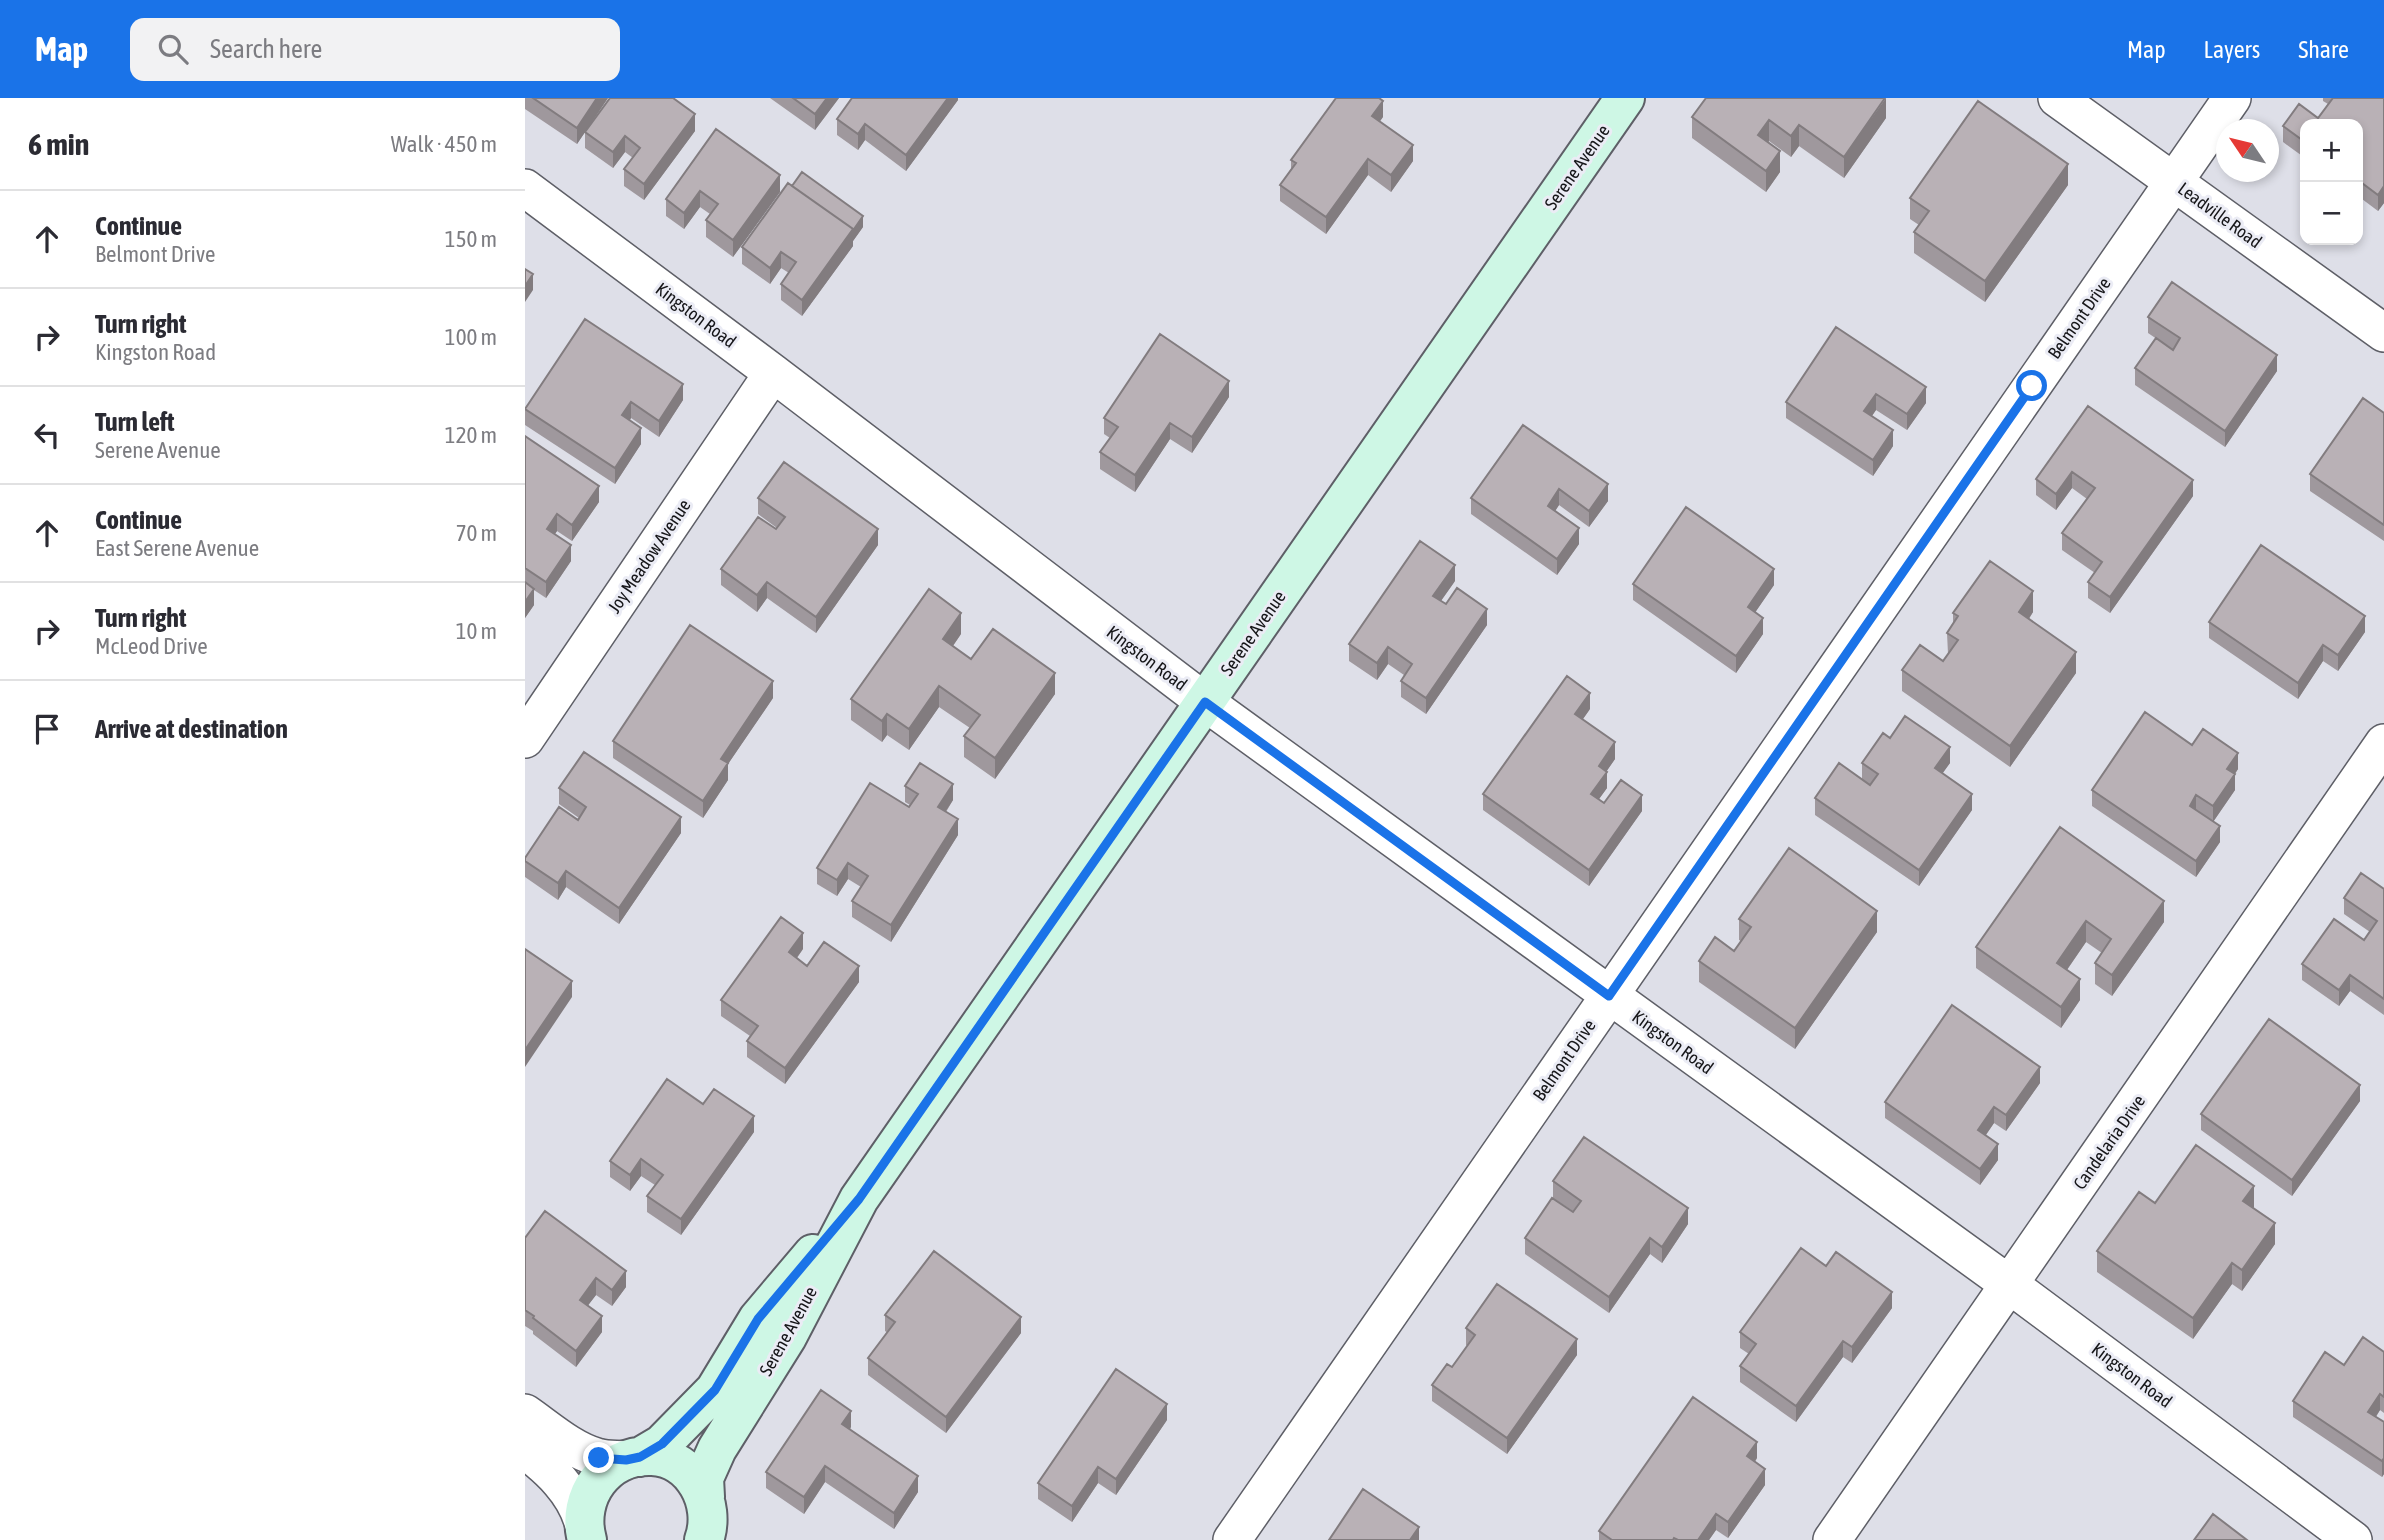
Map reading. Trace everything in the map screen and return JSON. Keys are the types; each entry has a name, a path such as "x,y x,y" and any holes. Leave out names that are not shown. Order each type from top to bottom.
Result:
{"street":[{"name":"Serene Avenue","path":"709,1523 704,1478 716,1449 787,1337 859,1199 1625,98"},
{"name":"Leadville Road","path":"2057,98 2384,333"},
{"name":"Belmont Drive","path":"1232,1540 2232,98"},
{"name":"Kingston Road","path":"525,188 1205,702 2010,1285 2353,1540"},
{"name":"Joy Meadow Avenue","path":"525,739 773,373"},
{"name":"Candelaria Drive","path":"1832,1540 2384,743"},
{"path":"585,1533 589,1494 597,1480 613,1465 662,1444 715,1390 758,1319 859,1199"},
{"path":"525,1413 574,1447 599,1458 654,1456 680,1466 693,1477 709,1523"},
{"path":"525,1450 553,1473 570,1493 579,1509 585,1533"}],"building":[{"path":"533,98 597,98 577,128"},
{"path":"610,98 673,98 695,114 644,184 624,169 640,148 625,136 613,152 585,132"},
{"path":"793,98 827,98 815,114"},
{"path":"852,98 948,98 906,155 865,124 858,134 837,119"},
{"path":"1336,98 1379,98 1383,101 1372,116 1413,145 1391,175 1368,159 1326,217 1280,185 1296,163 1291,160"},
{"path":"1706,98 1885,98 1844,157 1799,125 1791,136 1769,120 1758,135 1780,151 1766,171 1692,117"},
{"path":"2333,98 2384,98 2384,186 2378,195 2363,184 2363,119 2300,119 2300,138 2283,126 2299,104 2318,118"},
{"path":"1978,101 2068,164 1985,281 1914,232 1929,211 1910,198"},
{"path":"716,129 780,175 733,240 706,220 718,204 700,191 684,213 666,199"},
{"path":"802,172 863,216 852,232 853,229 792,186"},
{"path":"788,183 853,229 802,300 781,284 796,262 781,252 770,268 742,247"},
{"path":"525,269 533,274 525,286"},
{"path":"2172,282 2277,355 2225,431 2135,368 2156,338 2173,350 2180,338 2148,317"},
{"path":"585,319 683,384 659,421 631,402 622,415 641,428 615,468 525,409"},
{"path":"1836,327 1926,387 1907,414 1876,394 1864,411 1893,430 1873,460 1786,402"},
{"path":"1160,334 1229,381 1192,437 1170,423 1135,475 1100,452 1118,427 1104,418"},
{"path":"2363,398 2384,413 2384,525 2310,474"},
{"path":"2088,406 2193,480 2110,597 2088,582 2102,562 2062,533 2095,488 2072,472 2056,494 2036,479"},
{"path":"1523,425 1608,484 1589,511 1559,489 1548,506 1579,528 1557,559 1471,498"},
{"path":"525,436 599,486 572,525 557,514 547,529 571,545 546,582 525,568"},
{"path":"784,462 878,529 816,617 767,582 757,595 721,569 758,517 776,529 785,517 758,498"},
{"path":"1686,507 1774,569 1748,607 1763,618 1736,656 1633,584"},
{"path":"1420,541 1455,565 1433,596 1446,604 1457,588 1487,609 1426,698 1401,681 1412,664 1388,647 1377,663 1349,644"},
{"path":"2261,545 2365,616 2338,655 2323,645 2298,683 2209,622"},
{"path":"1990,561 2033,591 2019,612 2076,652 2010,746 1902,670 1920,645 1943,661 1958,640 1947,633 1958,616 1953,613"},
{"path":"525,582 534,589 525,602"},
{"path":"929,589 961,613 943,639 971,659 993,629 1055,673 995,758 964,736 980,715 939,686 909,729 887,714 882,721 851,699"},
{"path":"690,625 773,681 721,759 728,763 703,801 613,741"},
{"path":"1567,676 1590,693 1575,714 1615,742 1599,766 1607,772 1591,794 1604,803 1621,780 1642,795 1589,870 1483,794"},
{"path":"2145,712 2192,745 2203,729 2238,753 2227,769 2235,774 2213,806 2196,795 2190,806 2220,826 2196,861 2092,790"},
{"path":"1905,716 1950,747 1935,768 1972,794 1919,870 1815,798 1839,763 1870,785 1878,774 1862,763 1883,733 1890,738"},
{"path":"584,752 681,817 619,908 566,871 558,883 525,861 559,807 578,820 586,807 559,788"},
{"path":"920,763 953,784 938,807 958,819 891,925 852,901 868,876 848,863 837,880 817,868 870,783 909,807 918,794 905,786"},
{"path":"2060,827 2164,901 2112,975 2095,963 2111,939 2086,921 2057,963 2080,979 2061,1007 1976,947"},
{"path":"1789,848 1877,911 1795,1028 1699,961 1715,937 1734,951 1751,927 1739,919"},
{"path":"2361,873 2384,889 2384,999 2350,975 2339,990 2302,964 2334,919 2364,940 2377,921 2344,898"},
{"path":"781,917 803,933 789,952 807,966 824,942 859,966 785,1068 747,1041 758,1026 721,1000"},
{"path":"525,949 572,981 525,1050"},
{"path":"1952,1005 2040,1067 2006,1115 1994,1107 1978,1130 1998,1144 1980,1169 1885,1102"},
{"path":"2269,1019 2360,1085 2292,1180 2201,1114"},
{"path":"667,1079 703,1104 714,1089 754,1116 681,1219 647,1196 663,1175 641,1159 630,1175 610,1161"},
{"path":"1584,1137 1688,1208 1662,1247 1650,1238 1609,1297 1525,1238 1552,1198 1573,1212 1581,1201 1553,1181"},
{"path":"2196,1145 2254,1186 2243,1201 2275,1223 2242,1270 2232,1263 2193,1318 2097,1251 2139,1192 2155,1203"},
{"path":"545,1211 626,1271 612,1290 596,1278 580,1300 602,1316 576,1351 525,1310 525,1238"},
{"path":"1801,1248 1826,1266 1836,1252 1892,1292 1852,1347 1843,1341 1796,1406 1740,1366 1756,1344 1740,1332"},
{"path":"934,1251 1021,1317 946,1417 868,1358 895,1322 885,1315"},
{"path":"1497,1284 1577,1339 1507,1438 1432,1385 1447,1364 1452,1367 1475,1335 1466,1328"},
{"path":"2363,1337 2384,1352 2384,1397 2380,1394 2368,1412 2384,1422 2382,1461 2293,1401 2325,1352 2344,1365"},
{"path":"1116,1369 1167,1404 1116,1479 1098,1467 1072,1506 1038,1483"},
{"path":"821,1390 851,1411 842,1424 918,1476 894,1513 825,1466 804,1497 766,1472"},
{"path":"1693,1397 1757,1442 1747,1456 1765,1469 1728,1522 1716,1514 1698,1540 1612,1540 1599,1531"},
{"path":"1363,1489 1419,1527 1410,1540 1329,1540"},
{"path":"2213,1514 2247,1540 2194,1540"}],"route":[{"path":"599,1458 626,1460 640,1457 662,1444 680,1428 715,1390 758,1319 859,1199 1205,702 1609,996 2032,386"}]}
